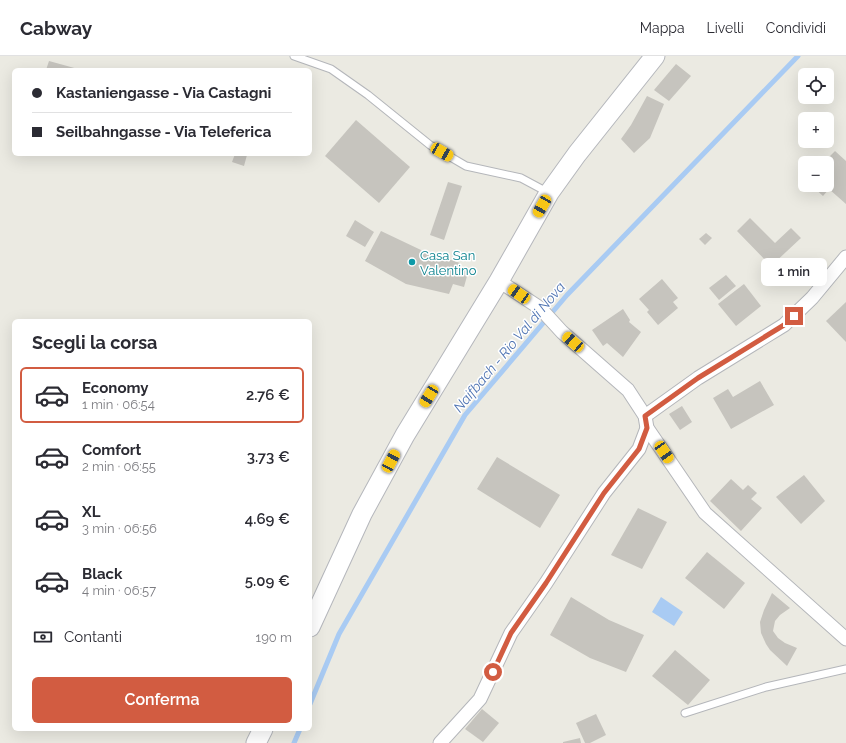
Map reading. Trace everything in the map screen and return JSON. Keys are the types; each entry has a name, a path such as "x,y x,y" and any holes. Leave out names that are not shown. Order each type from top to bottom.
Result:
{"main road":[{"path":"312,622 362,514 405,435 499,281 549,193 577,154 655,56"},
{"path":"256,743 262,731"}],"street":[{"path":"440,743 480,699 511,633 546,583 604,493 639,449 646,422 698,378 784,325 812,298 846,257"},
{"path":"499,281 540,308 562,332 628,390 646,422 705,513 846,639"}],"lane":[{"path":"294,56 331,69 430,145 466,166 522,178 549,193"},
{"path":"685,713 766,687 846,669"}],"water":[{"path":"661,597 683,612 674,626 652,612"}],"building":[{"path":"49,61 74,68 47,68"},
{"path":"676,64 691,76 669,101 654,90"},
{"path":"647,96 664,104 650,138 634,153 621,139 631,125"},
{"path":"356,120 410,167 379,203 325,156"},
{"path":"835,151 846,161 846,204 832,192 834,192 834,156 830,156"},
{"path":"234,156 247,156 244,166 232,162"},
{"path":"448,182 462,186 444,240 430,235"},
{"path":"819,192 826,192 823,196"},
{"path":"750,218 775,243 791,228 801,238 771,266 737,231"},
{"path":"355,220 374,232 365,247 346,236"},
{"name":"Casa San Valentino","path":"381,231 421,250 460,263 459,267 469,269 464,287 453,284 449,294 406,284 365,261"},
{"path":"706,233 712,238 705,245 699,239"},
{"path":"726,275 736,286 719,300 709,288"},
{"path":"662,279 678,298 673,302 678,308 658,325 647,312 649,310 639,299"},
{"path":"744,284 761,306 736,326 718,304"},
{"path":"846,302 846,342 826,321"},
{"path":"623,309 630,320 629,322 641,332 623,357 607,343 603,346 592,330"},
{"path":"760,381 774,405 731,429 713,398 728,389 733,397"},
{"path":"682,406 692,422 680,430 669,414"},
{"path":"497,457 560,495 540,528 477,489"},
{"path":"804,475 825,501 801,524 776,497"},
{"path":"731,479 743,490 748,485 757,493 751,499 762,508 741,531 710,501"},
{"path":"638,508 667,522 642,569 611,555"},
{"path":"707,552 745,583 724,609 685,578"},
{"path":"772,593 790,608 780,615 775,621 773,631 778,638 785,643 797,648 787,666 770,650 761,633 760,622"},
{"path":"571,597 609,620 644,635 626,672 590,658 550,635"},
{"path":"675,650 710,680 688,705 652,676"},
{"path":"482,709 499,723 483,742 465,729"},
{"path":"596,714 606,735 590,743 585,743 576,723"},
{"path":"580,738 581,743 563,743 563,742"}],"waterway":[{"name":"Naifbach - Rio Val di Nova","path":"312,699 339,634 465,415 567,295 798,56"},
{"name":"Naifbach - Rio Val di Nova","path":"294,743 299,731"}],"place":[{"name":"Casa San Valentino","path":"412,262"}],"route":[{"path":"493,672 511,633 546,583 604,493 639,449 647,428 645,416 698,378 784,325 794,316"}]}
